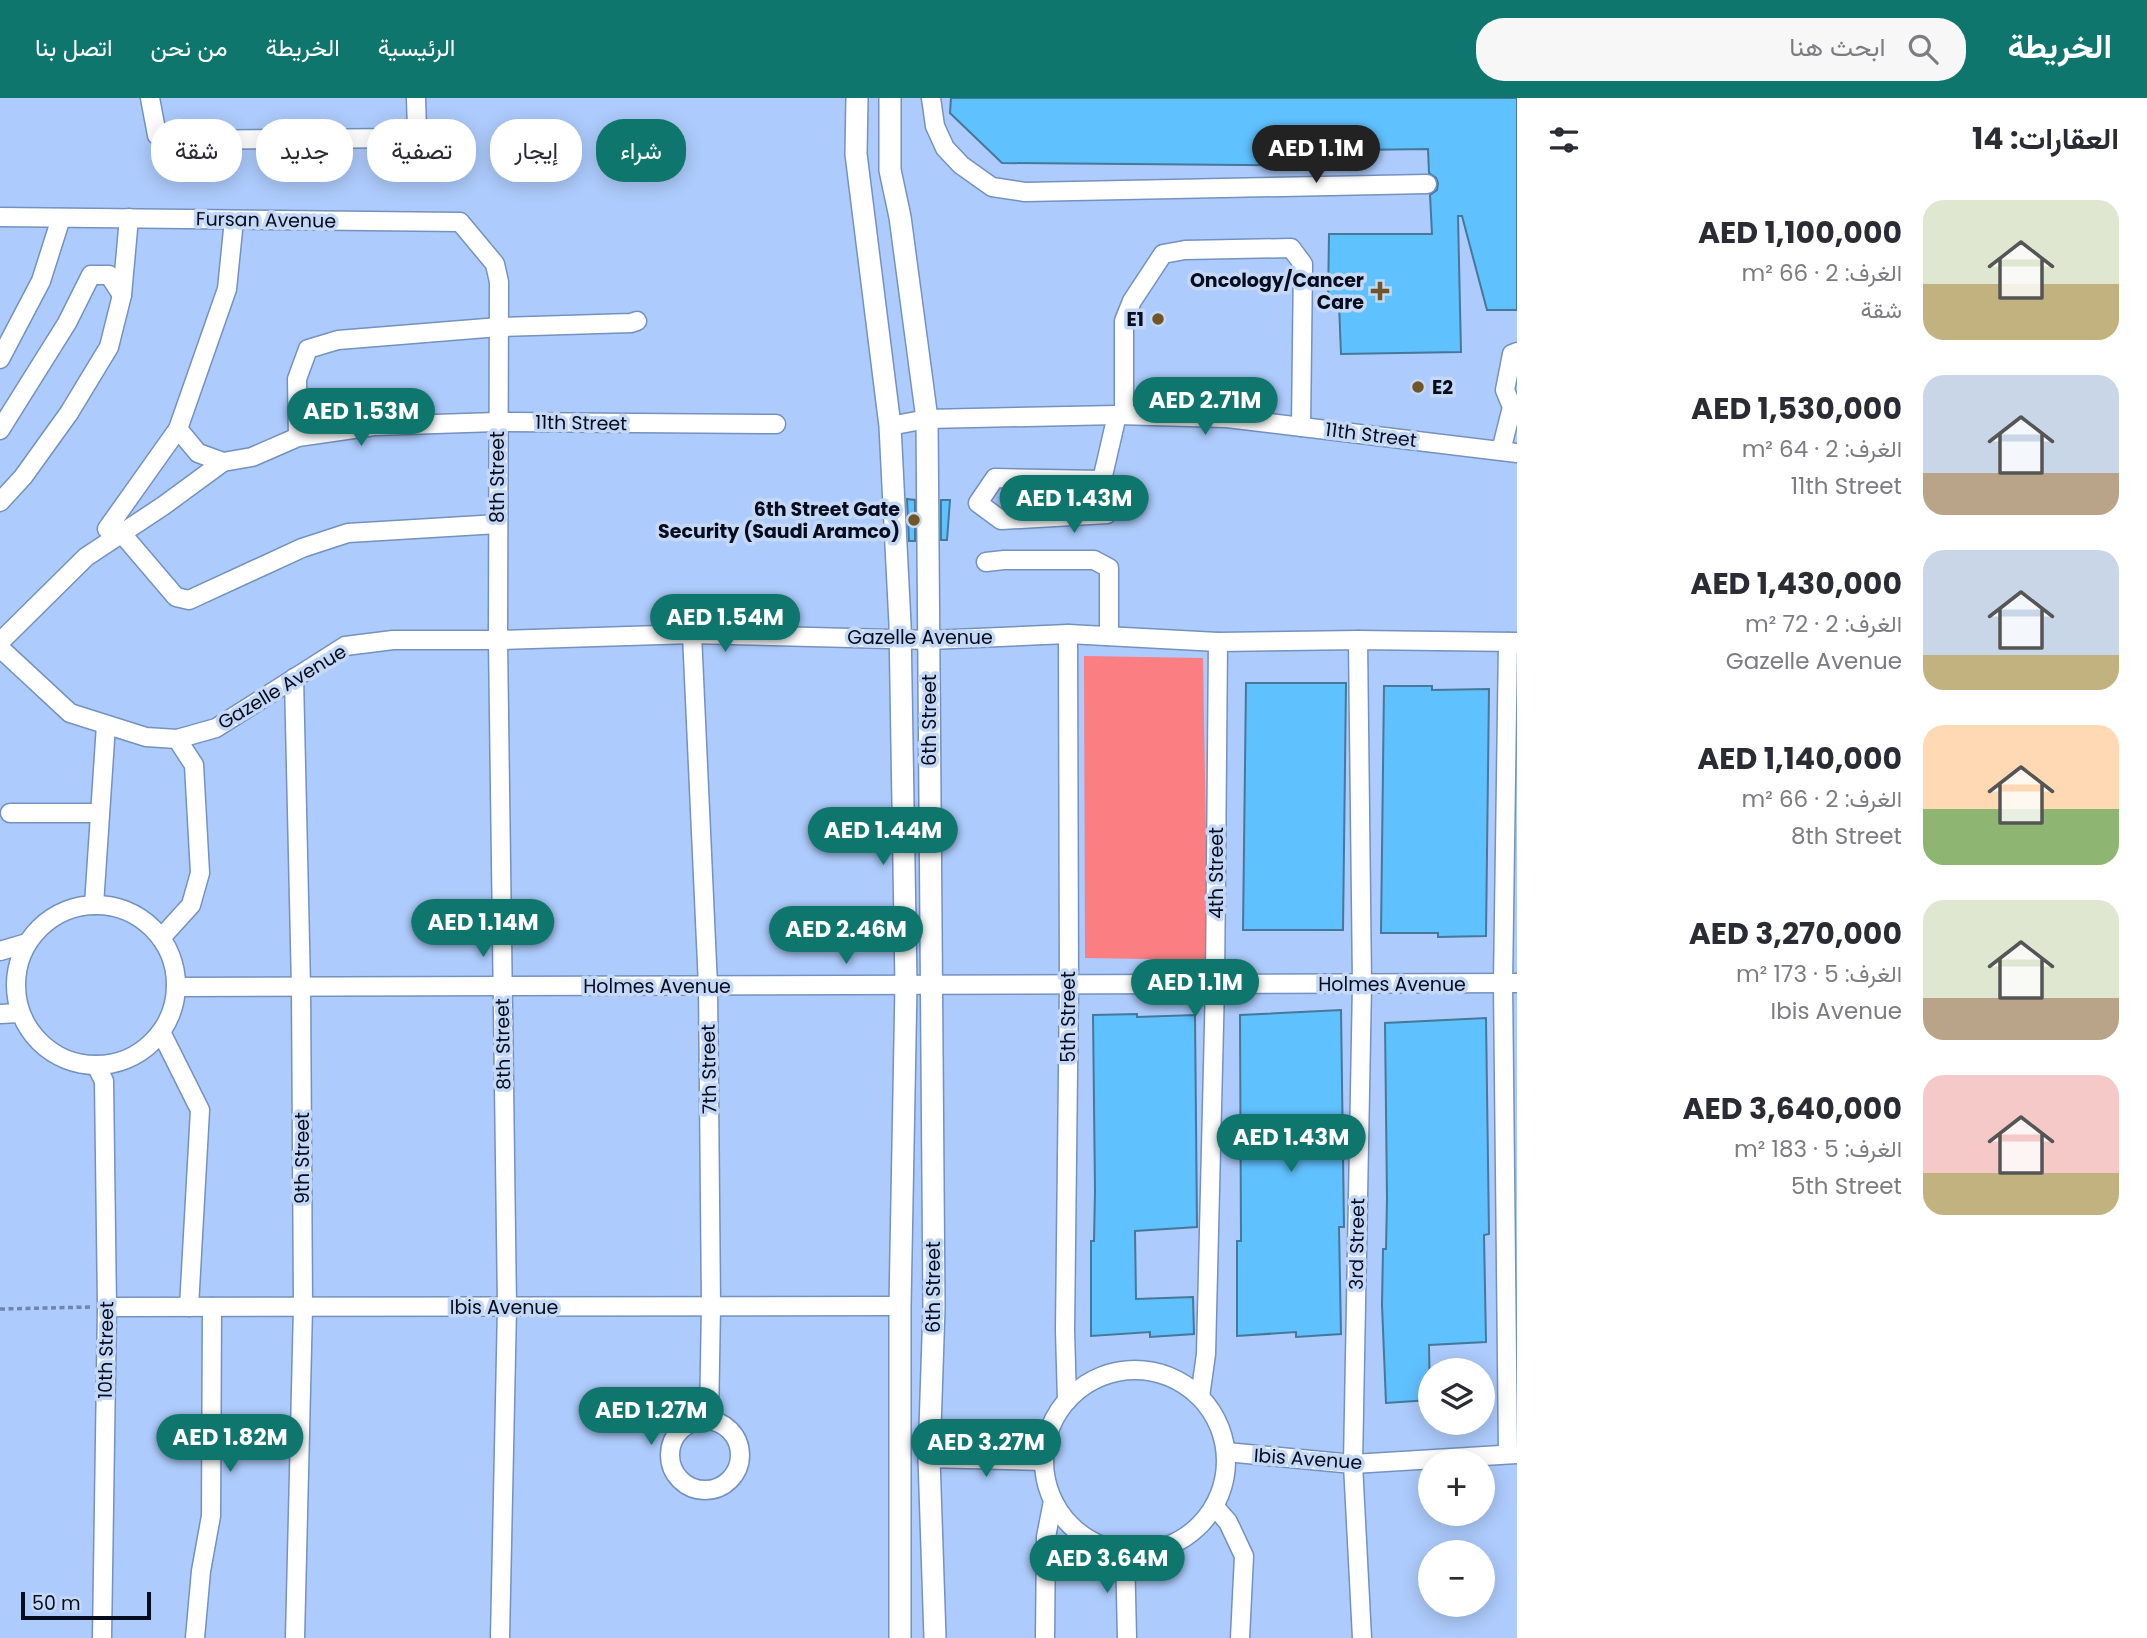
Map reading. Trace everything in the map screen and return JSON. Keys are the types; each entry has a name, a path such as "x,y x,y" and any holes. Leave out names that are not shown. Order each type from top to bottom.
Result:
{"main road":[{"name":"6th Street","path":"857,98 856,153 890,426 900,640 906,985 900,1306 900,1638"},
{"name":"6th Street","path":"890,98 890,170 900,217 927,419 934,1308 929,1458 935,1638"}],"street":[{"path":"150,98 157,135 172,140 405,138 417,131 416,98"},
{"path":"931,98 935,126 945,148 961,165 992,187 1025,192 1427,184"},
{"name":"Fursan Avenue","path":"0,217 460,222 495,264 499,282"},
{"path":"0,359 41,281 61,218"},
{"path":"0,502 23,477 69,413 109,347 122,295 129,218"},
{"name":"11th Street","path":"0,642 117,528 178,429 227,289 234,220"},
{"path":"1102,480 1120,415 1124,321 1132,301 1163,254 1185,250 1291,248 1303,264 1301,427"},
{"path":"0,430 67,323 91,275 109,275 122,295"},
{"name":"8th Street","path":"499,282 498,640 507,1307 500,1638"},
{"path":"298,437 297,379 308,349 338,340 499,327 637,321"},
{"path":"1509,452 1512,407 1505,390 1506,377 1512,354 1517,352"},
{"name":"11th Street","path":"890,426 927,419 1120,415 1227,418 1509,452"},
{"name":"11th Street","path":"117,528 163,506 223,462 252,457 298,437 374,426 497,422 776,424"},
{"path":"178,429 198,453 223,462"},
{"path":"995,478 1102,480 1107,484 1107,514 1001,520 978,503 995,478"},
{"path":"117,528 176,597 189,600 302,548 348,533 498,524"},
{"path":"986,562 1004,559 1094,559 1109,568 1109,636"},
{"name":"Gazelle Avenue","path":"0,648 70,713 146,737 177,739 216,728 345,646 393,640 498,640 692,634 929,640 1068,634 1218,642 1512,642"},
{"name":"7th Street","path":"692,634 708,986 712,1306 709,1420"},
{"name":"5th Street","path":"1067,1401 1068,634"},
{"name":"3rd Street","path":"1357,640 1362,984 1353,1464 1362,1638"},
{"name":"4th Street","path":"1200,1397 1206,1354 1215,984 1218,642"},
{"path":"1512,642 1512,1454"},
{"name":"9th Street","path":"293,678 302,987 303,1307 295,1638"},
{"path":"94,905 106,725"},
{"path":"161,938 191,905 200,873 194,765 177,739"},
{"path":"10,813 100,813"},
{"path":"94,905 121,909 132,914 161,938 172,960 176,987 172,1010 161,1032 153,1041 121,1061 96,1065 71,1061 48,1050 30,1032 16,998 16,972 27,943 39,928 59,914 94,905"},
{"path":"0,951 27,943"},
{"name":"Holmes Avenue","path":"176,987 1510,983"},
{"path":"0,1014 20,1013"},
{"path":"161,1032 200,1110 189,1307"},
{"name":"10th Street","path":"96,1065 104,1081 107,1307 102,1638"},
{"name":"Ibis Avenue","path":"107,1307 900,1306"},
{"path":"195,1638 201,1571 211,1516 212,1307"},
{"path":"1045,1638 1046,1537 1053,1501 1059,1511 1070,1525 1082,1535 1107,1547 1125,1551 1149,1551 1174,1543 1200,1525 1214,1506 1225,1475 1226,1452 1216,1420 1200,1397 1163,1375 1135,1370 1094,1380 1067,1401 1048,1433 1044,1461 1048,1489 1059,1511"},
{"name":"Ibis Avenue","path":"1226,1452 1353,1464 1512,1454"},
{"path":"929,1458 1044,1461"},
{"path":"1214,1506 1228,1522 1244,1556 1240,1638"},
{"path":"1125,1551 1128,1638"}],"path":[{"path":"0,1309 107,1307"}],"shaded area":[{"path":"1084,656 1203,658 1208,960 1085,958"}],"building":[{"path":"951,98 1517,98 1517,310 1487,310 1462,216 1458,216 1461,352 1341,354 1339,304 1328,303 1329,234 1432,234 1430,195 1437,190 1438,183 1429,173 1428,149 1358,150 1353,166 1002,163 950,113"},
{"path":"907,499 915,500 915,541 909,541"},
{"path":"941,500 950,500 947,540 941,540"},
{"path":"1246,683 1346,683 1343,930 1243,930"},
{"path":"1384,686 1432,686 1432,690 1489,689 1486,936 1438,937 1438,933 1381,933"},
{"path":"1341,1010 1344,1227 1339,1227 1341,1334 1296,1337 1296,1332 1237,1336 1237,1241 1241,1241 1240,1015"},
{"path":"1137,1014 1137,1017 1195,1015 1197,1227 1135,1231 1136,1299 1193,1297 1194,1334 1150,1337 1150,1332 1091,1336 1091,1241 1094,1241 1095,1190 1093,1015"},
{"path":"1486,1018 1489,1234 1484,1235 1486,1342 1429,1345 1429,1358 1418,1358 1418,1401 1386,1403 1382,1305 1387,1198 1385,1023"}],"place":[{"name":"Oncology/Cancer Care","path":"1380,291"},
{"name":"E1","path":"1158,319"},
{"name":"E2","path":"1418,387"},
{"name":"6th Street Gate Security (Saudi Aramco)","path":"914,520"}]}
